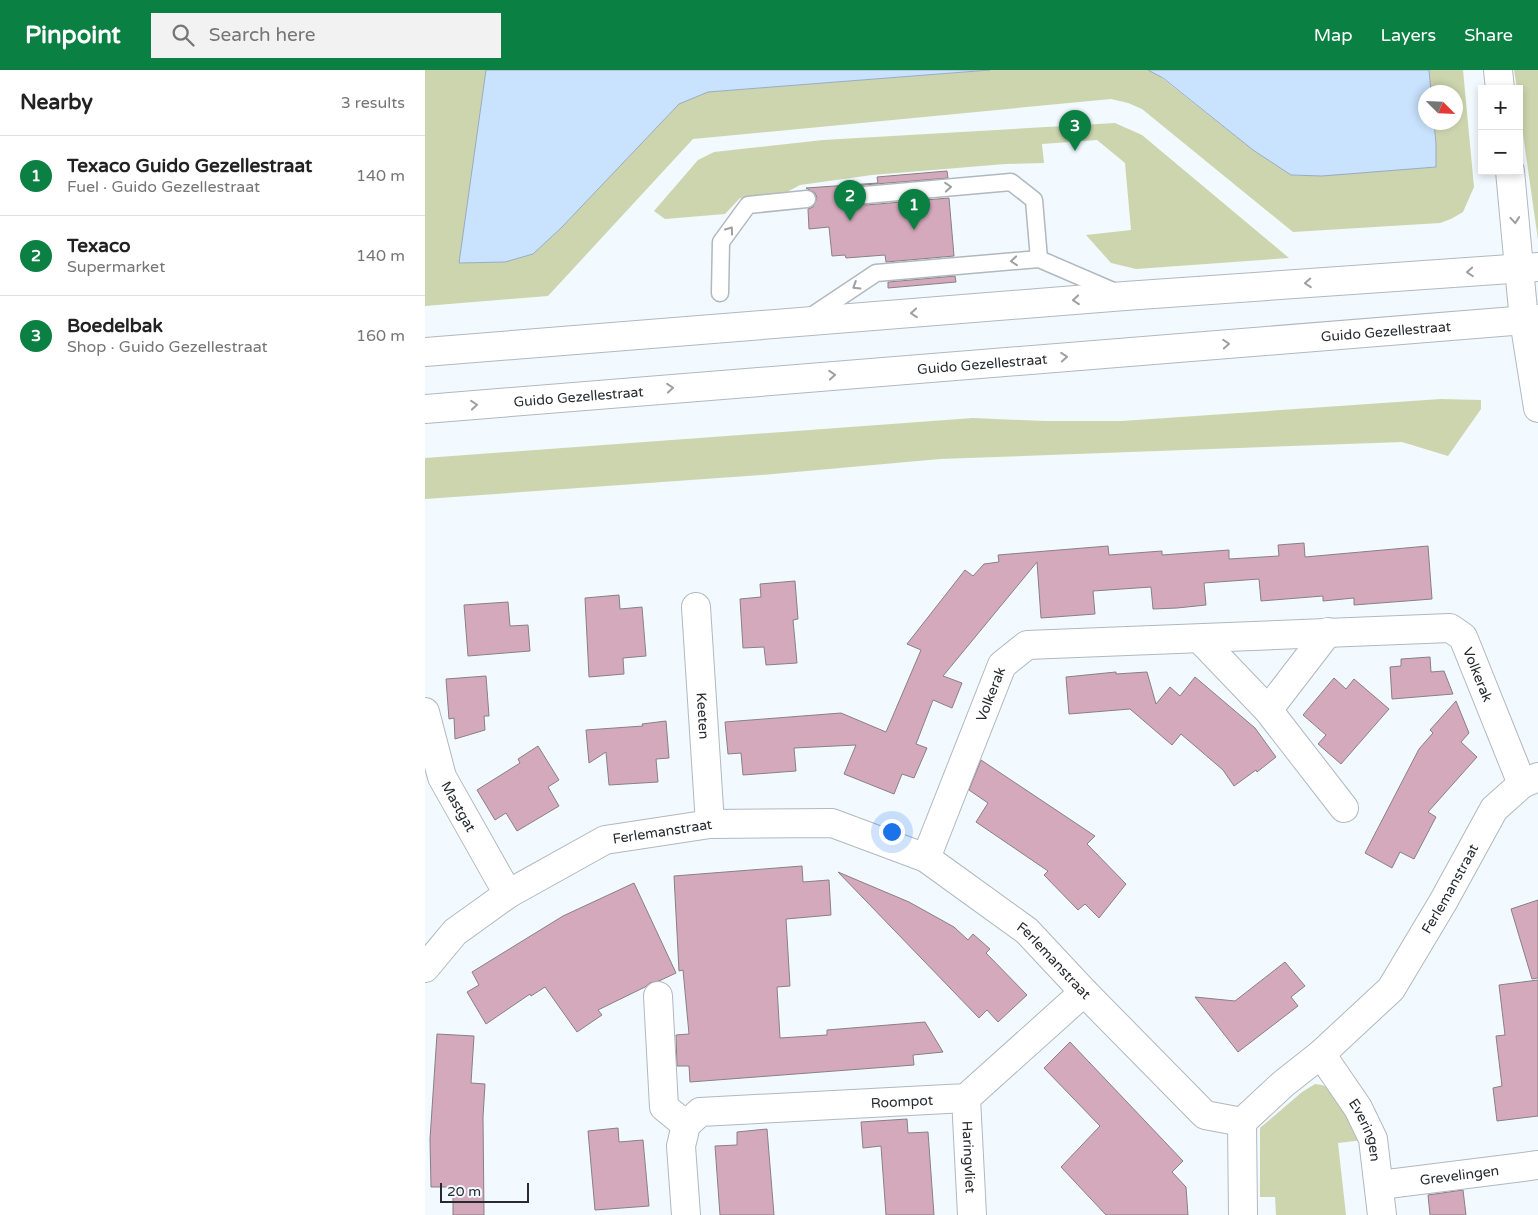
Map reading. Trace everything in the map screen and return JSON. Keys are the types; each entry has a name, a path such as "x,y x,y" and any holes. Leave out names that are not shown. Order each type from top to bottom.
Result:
{"street":[{"path":"1498,70 1500,85"},
{"path":"1511,175 1528,268 1538,408"},
{"path":"425,352 1125,296 1528,268"},
{"name":"Guido Gezellestraat","path":"425,409 1531,320"},
{"name":"Keeten","path":"696,607 710,824"},
{"name":"Volkerak","path":"925,858 1001,665 1027,645 1450,628 1463,637 1530,781"},
{"path":"1268,710 1328,632"},
{"path":"1200,639 1268,710 1344,808"},
{"name":"Mastgat","path":"425,712 441,777 508,894"},
{"name":"Ferlemanstraat","path":"425,968 455,932 508,894 605,840 710,824 832,823 925,858 1027,931 1205,1115 1242,1122 1283,1084 1321,1054 1391,988 1443,902 1494,809 1530,781"},
{"path":"966,1098 1084,992"},
{"path":"658,996 664,1107 686,1125 681,1146 686,1215"},
{"name":"Everingen","path":"1321,1054 1358,1108 1373,1140 1382,1215"},
{"name":"Roompot","path":"686,1125 700,1112 966,1098"},
{"name":"Haringvliet","path":"966,1098 971,1215"},
{"path":"1242,1122 1243,1215"},
{"name":"Grevelingen","path":"1379,1185 1538,1165"}],"lane":[{"path":"865,194 1011,182 1034,200 1039,259"},
{"path":"720,293 721,242 748,205 807,200"},
{"path":"802,322 876,273 1039,259 1125,296"}],"green space":[{"path":"425,70 486,70 460,263 505,262 533,254 561,228 679,104 708,92 990,70 1148,70 1153,71 1253,150 1291,175 1305,176 1436,167 1435,130 1463,130 1463,85 1430,85 1429,70 1463,70 1474,187 1463,212 1440,223 1293,232 1142,109 1111,99 693,139 548,296 425,306"},
{"path":"1514,70 1538,70 1538,240 1523,134 1523,85 1516,85"},
{"path":"1115,123 1142,135 1289,258 1136,269 1111,263 1086,235 1131,230 1125,163 1097,140 1042,144 1044,163 1005,164 872,175 800,185 785,193 740,198 725,214 665,219 654,211 698,160 714,152 823,140"},
{"path":"1441,399 1481,400 1481,409 1448,456 1402,442 940,459 761,475 425,499 425,458 973,418 1044,421 1122,421"},
{"path":"1315,1084 1330,1089 1363,1140 1338,1143 1346,1215 1276,1215 1275,1197 1260,1197 1260,1128 1302,1092"}],"water":[{"path":"486,70 990,70 708,92 679,104 561,228 533,254 505,262 459,263"},
{"path":"1148,70 1429,70 1430,85 1418,85 1418,130 1435,130 1436,167 1322,176 1291,175 1253,150 1163,78"}],"building":[{"path":"947,171 948,178 864,185 856,190 855,195 857,201 866,205 949,198 954,256 886,262 885,255 846,258 845,255 832,256 829,227 809,229 808,209 813,207 817,198 815,193 806,188 878,183 877,177"},
{"path":"955,276 956,282 888,288 888,282"},
{"path":"1304,543 1305,557 1428,546 1432,599 1354,605 1354,598 1323,601 1323,596 1261,601 1259,579 1204,583 1206,605 1177,608 1153,609 1151,587 1093,591 1095,614 1041,618 1037,562 943,676 962,683 952,708 933,700 916,744 927,748 914,778 902,774 894,794 844,774 856,745 794,748 796,771 743,775 741,753 728,754 725,722 841,713 886,732 921,650 907,644 965,570 973,576 984,564 999,562 998,555 1108,546 1109,555 1162,551 1162,555 1229,550 1229,559 1279,556 1278,545"},
{"path":"795,581 798,619 793,620 797,663 766,665 764,647 743,648 740,599 761,597 760,584"},
{"path":"619,595 620,609 642,607 646,656 623,658 624,674 589,677 585,598"},
{"path":"508,602 510,626 528,625 530,651 468,656 464,605"},
{"path":"1430,657 1431,672 1444,671 1453,694 1392,699 1390,667 1401,666 1401,659"},
{"path":"1116,672 1116,674 1147,672 1156,704 1170,687 1180,696 1195,677 1255,728 1276,757 1257,772 1256,770 1234,786 1223,770 1181,734 1172,745 1130,709 1069,714 1066,677"},
{"path":"486,676 489,716 484,716 485,730 455,739 454,718 449,719 446,679"},
{"path":"1334,678 1346,689 1354,679 1389,709 1341,764 1318,744 1326,735 1303,715"},
{"path":"1456,701 1469,733 1461,742 1477,757 1428,812 1436,817 1414,859 1400,852 1392,868 1365,853 1419,749 1433,733 1430,730"},
{"path":"666,721 669,758 656,759 658,782 609,785 606,752 589,763 586,730 643,726 642,724"},
{"path":"538,746 559,780 548,787 559,806 517,831 506,813 495,820 477,790 520,763 518,759"},
{"path":"981,760 1095,836 1087,844 1126,884 1099,918 1085,904 1078,910 1044,875 1048,871 976,822 988,803 969,790"},
{"path":"802,866 803,882 829,880 831,915 786,919 790,986 777,987 780,1038 827,1035 827,1030 925,1022 943,1052 913,1055 914,1065 690,1082 689,1066 677,1066 676,1035 689,1034 683,970 679,971 674,876"},
{"path":"838,872 909,902 954,927 968,940 973,934 990,949 986,953 1027,995 998,1022 987,1010 979,1018"},
{"path":"634,883 676,973 650,983 598,1010 602,1015 577,1032 545,987 531,996 530,994 486,1024 467,992 479,985 472,972 563,916"},
{"path":"1538,900 1538,978 1532,979 1511,909"},
{"path":"1285,962 1305,986 1291,997 1298,1006 1238,1052 1195,997 1235,1001"},
{"path":"1538,980 1538,1116 1497,1121 1493,1088 1502,1086 1496,1036 1505,1035 1499,985"},
{"path":"437,1034 474,1036 471,1083 485,1084 483,1117 484,1215 453,1215 453,1187 431,1187 430,1139"},
{"path":"1070,1042 1183,1161 1172,1172 1186,1187 1188,1215 1106,1215 1061,1167 1100,1126 1044,1068"},
{"path":"907,1119 908,1133 928,1132 934,1215 886,1215 881,1146 863,1148 861,1122"},
{"path":"618,1128 619,1142 643,1140 649,1206 595,1210 588,1131"},
{"path":"767,1129 774,1215 720,1215 715,1146 737,1145 737,1132"},
{"path":"1463,1190 1466,1215 1430,1215 1428,1195"}],"place":[{"name":"Boedelbak","path":"1075,151"},
{"name":"Texaco","path":"850,221"},
{"name":"Texaco Guido Gezellestraat","path":"914,230"}]}
